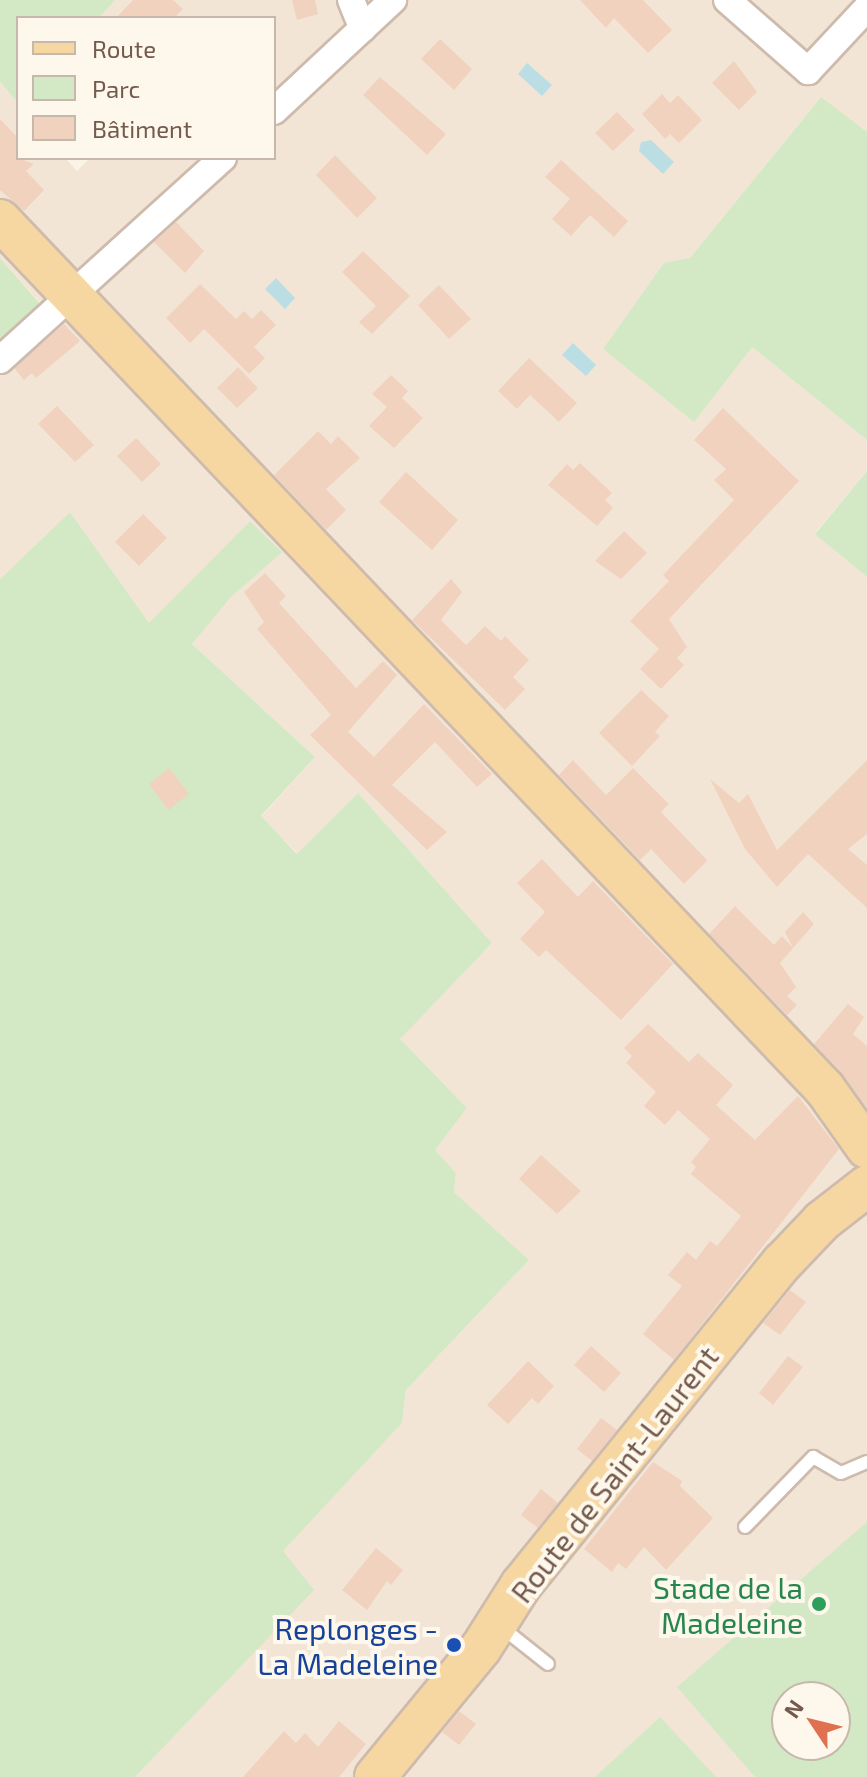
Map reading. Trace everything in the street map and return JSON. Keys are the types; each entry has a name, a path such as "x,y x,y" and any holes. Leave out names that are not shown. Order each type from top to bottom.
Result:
{"main road":[{"path":"0,220 825,1089 867,1148"},
{"name":"Route de Saint-Laurent","path":"375,1777 498,1624 529,1575 822,1221 867,1186"},
{"path":"822,1221 867,1224"}],"street":[{"path":"351,0 363,29"},
{"path":"276,109 393,0"},
{"path":"727,0 808,71 867,8"},
{"path":"0,360 221,160"}],"lane":[{"path":"745,1527 813,1457 841,1473 867,1462"},
{"path":"498,1624 548,1664"}],"shaded area":[{"path":"115,0 867,0 867,132 820,98 690,258 752,347 867,440 867,471 815,533 867,577 867,1777 135,1777 313,1590 282,1551 402,1423 406,1390 529,1260 454,1192 456,1173 435,1150 467,1108 399,1039 492,943 358,793 298,854 261,817 315,757 192,644 231,597 281,551 250,521 149,624 70,512 0,579 0,342 42,305 0,258 0,82 16,101 16,160 67,160 77,171 88,160 276,160 276,16 101,16"}],"green space":[{"path":"0,0 115,0 101,16 16,16 16,101 0,82"},
{"path":"821,97 867,132 867,440 752,347 694,422 603,349 664,263 690,258"},
{"path":"0,258 42,306 0,342"},
{"path":"867,471 867,577 815,534"},
{"path":"70,512 149,623 250,521 282,552 231,597 192,644 315,757 261,816 297,854 358,793 492,943 400,1039 467,1108 435,1150 456,1173 454,1192 529,1260 406,1390 402,1423 283,1551 314,1590 135,1777 0,1777 0,579"},
{"name":"Stade de la Madeleine","path":"867,1522 867,1777 755,1777 677,1687"},
{"path":"660,1717 716,1777 595,1777"}],"water":[{"path":"527,63 552,85 542,96 518,74"},
{"path":"651,140 674,162 663,174 639,151 641,142"},
{"path":"276,278 295,298 285,309 265,289"},
{"path":"573,343 596,365 586,376 562,355"}],"building":[{"path":"133,0 173,0 183,9 176,16 118,16"},
{"path":"292,0 315,0 318,14 297,20"},
{"path":"580,0 643,0 672,30 648,53 614,18 606,28"},
{"path":"440,39 472,69 454,90 421,59"},
{"path":"734,61 757,92 739,110 712,83"},
{"path":"380,77 446,134 427,155 363,95"},
{"path":"662,94 670,103 678,95 702,120 679,143 670,134 665,139 642,114"},
{"path":"617,112 635,130 613,151 595,133"},
{"path":"0,119 16,136 16,160 34,164 26,171 44,190 24,211 0,190"},
{"path":"335,155 377,198 357,218 316,175"},
{"path":"561,160 628,221 614,237 590,215 571,236 552,219 570,199 545,177"},
{"path":"176,222 204,251 185,273 154,242"},
{"path":"363,251 410,296 372,334 359,322 376,306 342,272"},
{"path":"200,284 236,319 244,311 252,319 261,310 276,325 254,347 265,358 249,374 204,329 190,343 166,318"},
{"path":"439,285 471,319 449,339 418,305"},
{"path":"64,324 80,341 36,378 32,373 24,380 14,368"},
{"path":"529,358 577,403 559,422 530,395 517,409 498,391"},
{"path":"238,367 258,388 237,408 217,388"},
{"path":"391,375 408,391 402,398 423,418 394,448 369,426 387,407 372,394"},
{"path":"57,406 94,445 75,462 38,424"},
{"path":"723,408 799,481 669,619 687,647 677,658 684,665 661,689 640,669 659,649 630,621 669,581 663,575 734,500 714,480 726,469 694,440"},
{"path":"318,431 331,444 338,436 360,458 326,489 346,510 326,530 274,475"},
{"path":"136,438 161,464 142,482 117,456"},
{"path":"580,463 612,493 605,500 613,508 597,526 548,485 567,464 573,470"},
{"path":"406,472 458,520 432,550 379,502"},
{"path":"143,514 167,538 139,566 115,542"},
{"path":"624,531 647,553 621,579 595,561"},
{"path":"265,573 286,596 279,603 356,688 383,661 397,675 348,732 374,757 424,704 492,774 477,787 435,742 392,785 447,832 427,850 310,735 331,715 257,629 264,622 244,592"},
{"path":"451,579 462,592 441,620 466,645 485,626 501,641 505,636 529,660 513,677 525,689 505,710 412,620"},
{"path":"641,690 669,716 655,732 660,736 632,766 599,733"},
{"path":"573,760 606,795 633,768 669,804 661,812 707,860 704,864 684,884 651,849 640,860 559,775"},
{"path":"867,760 867,834 848,849 867,865 867,908 808,854 777,887 745,849 710,779 739,803 748,794 777,850"},
{"path":"169,768 189,794 168,810 149,784"},
{"path":"542,859 578,897 593,881 673,964 621,1020 546,950 539,957 520,939 545,912 517,883"},
{"path":"735,906 774,945 782,936 793,948 785,932 803,912 814,924 780,963 796,987 787,996 797,1005 787,1015 709,934"},
{"path":"848,1004 864,1017 853,1034 867,1046 867,1108 814,1044"},
{"path":"648,1024 689,1062 698,1053 733,1085 716,1105 755,1140 798,1096 839,1149 674,1360 643,1334 682,1286 668,1275 687,1252 696,1260 710,1241 717,1246 741,1216 691,1174 696,1167 691,1162 710,1139 678,1110 665,1125 644,1106 656,1092 626,1063 632,1056 624,1048"},
{"path":"541,1155 581,1191 557,1214 519,1179"},
{"path":"790,1290 806,1302 780,1335 763,1323"},
{"path":"591,1346 621,1373 604,1392 574,1365"},
{"path":"788,1356 803,1367 773,1405 759,1393"},
{"path":"528,1361 554,1386 538,1404 532,1398 508,1424 487,1405"},
{"path":"601,1418 617,1430 592,1461 577,1449"},
{"path":"653,1462 682,1481 680,1486 713,1518 666,1570 644,1547 626,1569 618,1563 612,1572 584,1549"},
{"path":"541,1489 558,1503 538,1528 521,1515"},
{"path":"376,1548 403,1570 391,1585 387,1581 367,1610 342,1590"},
{"path":"459,1711 476,1724 459,1745 442,1732"},
{"path":"339,1721 366,1744 339,1777 243,1777 284,1731 296,1743 305,1733 318,1747"}],"place":[{"name":"Stade de la Madeleine","path":"819,1604"},
{"name":"Replonges - La Madeleine","path":"454,1645"}]}
